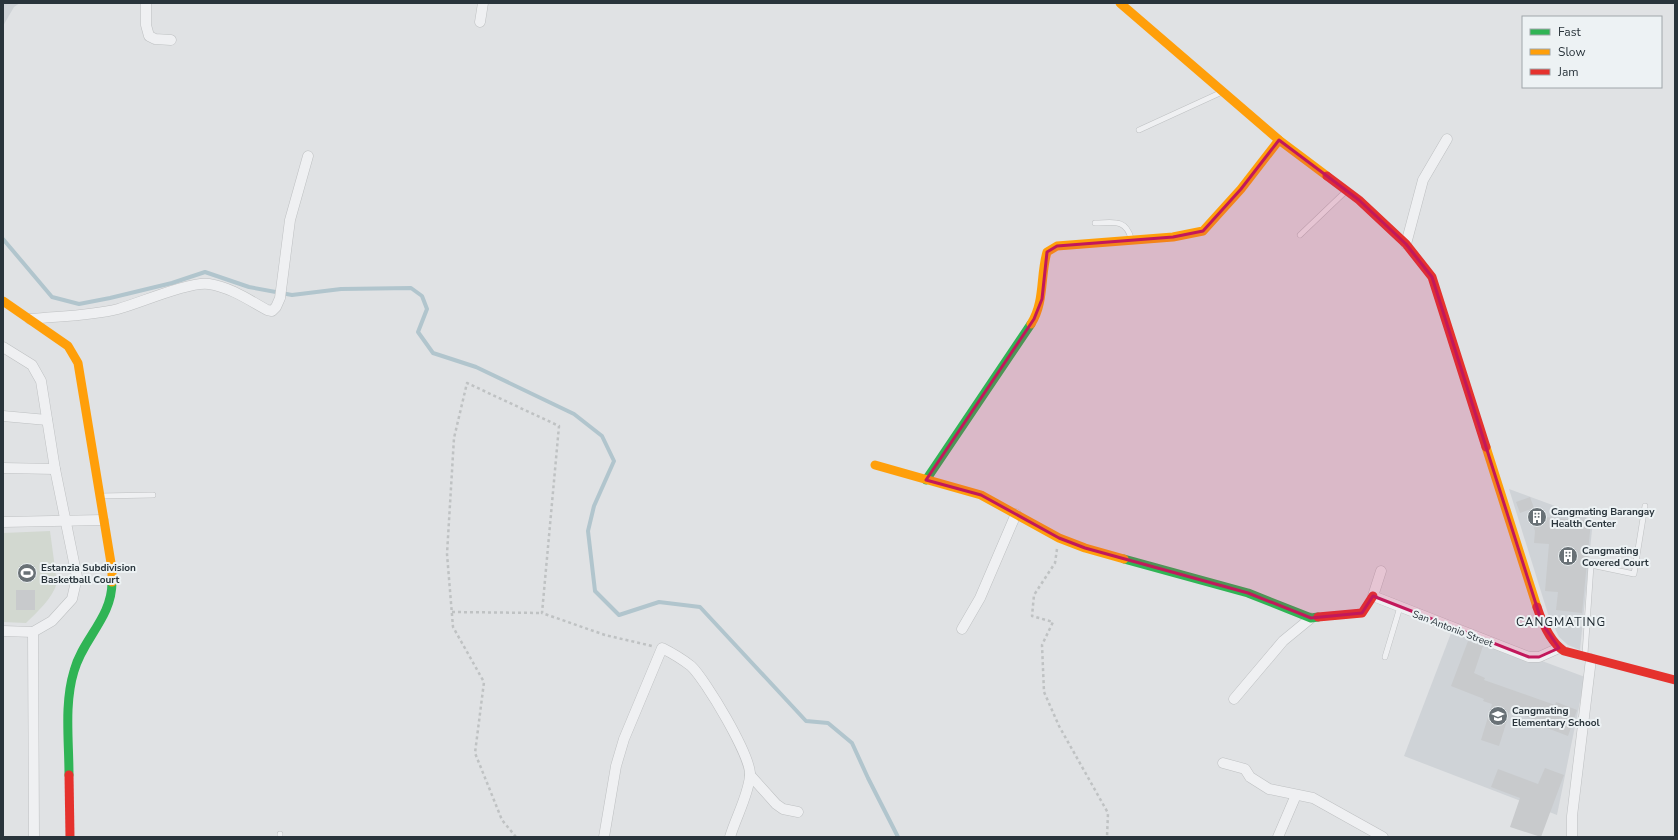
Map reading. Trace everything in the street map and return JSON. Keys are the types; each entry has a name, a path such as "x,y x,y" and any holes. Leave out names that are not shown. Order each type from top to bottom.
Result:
{"street":[{"path":"146,3 146,25 149,36 155,39 171,40"},
{"path":"480,22 483,3"},
{"path":"1120,3 1279,140 1347,190 1406,244 1432,277 1542,623 1558,648 1588,658 1675,680"},
{"path":"1406,244 1423,180 1447,139"},
{"path":"926,480 1034,319 1042,299 1044,260 1047,252 1057,246 1184,236 1203,231 1241,189 1279,140"},
{"path":"30,319 87,314 118,309 191,285 208,283 229,290 267,310 272,311 276,307 280,298 290,220 308,156"},
{"path":"3,300 68,346 78,362 112,569 112,595 108,611 87,641 74,670 68,699 70,837"},
{"path":"3,347 32,365 41,381 55,469 77,577 72,599 52,621 33,632 3,631"},
{"path":"3,416 47,420"},
{"path":"875,466 980,496 1059,538 1092,550 1248,593 1311,618 1362,613 1373,596 1381,571"},
{"path":"3,468 55,469"},
{"path":"962,628 980,598 1016,514"},
{"path":"3,522 103,520"},
{"name":"San Antonio Street","path":"1373,596 1529,657 1539,657 1558,648"},
{"path":"1234,699 1283,641 1311,618"},
{"path":"33,632 34,837"},
{"path":"604,837 616,766 624,739 662,648 691,666 702,678 739,742 750,775 776,804 783,809 798,812"},
{"path":"1572,837 1572,816 1588,658"},
{"path":"1223,763 1245,769 1250,777 1269,789 1313,798 1383,837"},
{"path":"730,837 750,775"},
{"path":"1278,837 1296,795"}],"lane":[{"path":"1139,130 1223,92"},
{"path":"1300,235 1347,190"},
{"path":"1095,223 1120,223 1126,226 1132,240"},
{"path":"99,496 153,495"},
{"path":"1588,658 1591,565 1634,574 1645,506"},
{"path":"1385,657 1400,607"}],"path":[{"path":"516,837 502,820 475,753 484,682 453,626 447,554 454,438 467,383 559,426 542,613"},
{"path":"1059,538 1055,563 1034,595 1032,616 1054,622 1042,645 1044,692 1059,726 1108,813 1107,837"},
{"path":"452,612 542,613 605,635 662,648"}],"highlighted area":[{"path":"1279,140 1359,200 1406,244 1432,277 1542,623 1559,648 1539,657 1529,657 1373,596 1362,613 1311,618 1248,593 1085,548 1059,538 981,495 926,480 1034,319 1042,299 1047,252 1057,246 1173,237 1203,231 1241,189"}],"shaded area":[{"path":"3,3 20,3 14,7 3,26"},
{"path":"1509,489 1593,520 1580,650 1568,645 1559,637 1548,614"},
{"path":"50,531 57,583 55,589 44,604 26,623 3,622 3,533"},
{"name":"Cangmating Elementary School","path":"1453,628 1585,677 1557,815 1404,756"}],"building":[{"path":"1530,497 1534,508 1520,513 1516,502"},
{"name":"Cangmating Covered Court","path":"1541,508 1544,517 1591,521 1582,613 1556,610 1558,592 1545,591 1549,544 1534,543 1535,531 1529,513"},
{"path":"16,590 35,590 35,610 16,610"},
{"path":"1468,641 1483,646 1474,673 1485,678 1484,680 1555,705 1556,702 1577,710 1568,736 1547,728 1548,724 1510,711 1499,746 1481,740 1492,704 1483,701 1484,699 1451,686"},
{"path":"1545,768 1564,775 1541,837 1510,827 1520,798 1491,787 1498,769 1538,784"}],"waterway":[{"path":"3,239 52,297 79,304 172,283 205,272 249,287 292,295 341,289 411,288 422,296 427,309 418,332 433,353 476,367 574,414 602,436 614,461 594,506 588,531 595,591 619,615 659,602 700,607 806,721 828,723 852,743 898,837"}],"traffic: fast":[{"path":"926,480 1031,324"},
{"path":"1124,559 1248,593 1311,618 1318,617"},
{"path":"69,775 68,709 71,684 78,659 107,606 111,595 112,582"}],"traffic: slow":[{"path":"1120,3 1279,140 1327,176"},
{"path":"1031,324 1038,307 1047,252 1057,246 1173,237 1203,231 1241,189 1279,140"},
{"path":"3,301 68,346 78,363 112,569 112,582"},
{"path":"1486,447 1537,607"},
{"path":"875,465 981,495 1059,538 1085,548 1124,559"}],"traffic: jam":[{"path":"1327,176 1359,200 1406,244 1432,277 1486,447"},
{"path":"1318,617 1362,613 1373,596"},
{"path":"1537,607 1544,625 1551,637 1564,651 1675,680"},
{"path":"69,775 70,837"}],"place":[{"name":"Cangmating Barangay Health Center","path":"1537,517"},
{"name":"Cangmating Covered Court","path":"1568,556"},
{"name":"Estanzia Subdivision Basketball Court","path":"27,573"},
{"name":"Cangmating Elementary School","path":"1498,716"}],"district":[{"name":"CANGMATING","path":"1561,622"}]}
